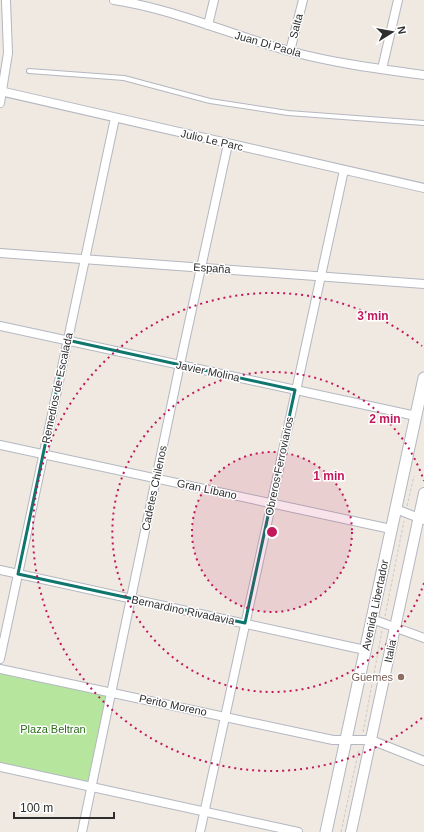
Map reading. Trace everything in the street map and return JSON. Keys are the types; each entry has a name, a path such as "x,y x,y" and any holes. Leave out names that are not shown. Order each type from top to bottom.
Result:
{"main road":[{"name":"Avenida Libertador","path":"326,832 391,528 400,511 416,416 422,401 424,378"}],"street":[{"name":"Juan Di Paola","path":"114,0 123,1 290,51 382,69 424,74"},
{"path":"208,26 214,0"},
{"name":"Salta","path":"290,51 303,0"},
{"path":"382,69 398,0"},
{"path":"0,103 8,53 5,1"},
{"name":"Julio Le Parc","path":"1,91 424,188"},
{"name":"Remedios de Escalada","path":"0,659 114,118"},
{"name":"Cadetes Chilenos","path":"82,832 130,599 228,144"},
{"name":"Obreros Ferroviarios","path":"200,832 344,170"},
{"name":"España","path":"0,253 424,284"},
{"name":"Javier Molina","path":"0,326 416,416"},
{"name":"Gran Líbano","path":"0,445 391,528"},
{"name":"Italia","path":"351,832 366,740 395,628 421,518 424,493"},
{"path":"400,511 421,518"},
{"name":"Bernardino Rivadavia","path":"0,570 365,650"},
{"path":"372,619 424,638"},
{"name":"Perito Moreno","path":"0,669 111,691 333,740 366,740"},
{"path":"366,740 424,761"},
{"path":"0,767 204,813 298,832"}],"lane":[{"path":"28,71 124,78 210,101 288,113 424,123"}],"path":[{"path":"341,832 366,740 400,511 414,476"}],"highlighted area":[{"path":"67,340 295,390 245,623 18,574"}],"green space":[{"name":"Plaza Beltran","path":"0,669 111,691 91,788 0,767"}],"place":[{"name":"Güemes","path":"401,677"}]}
